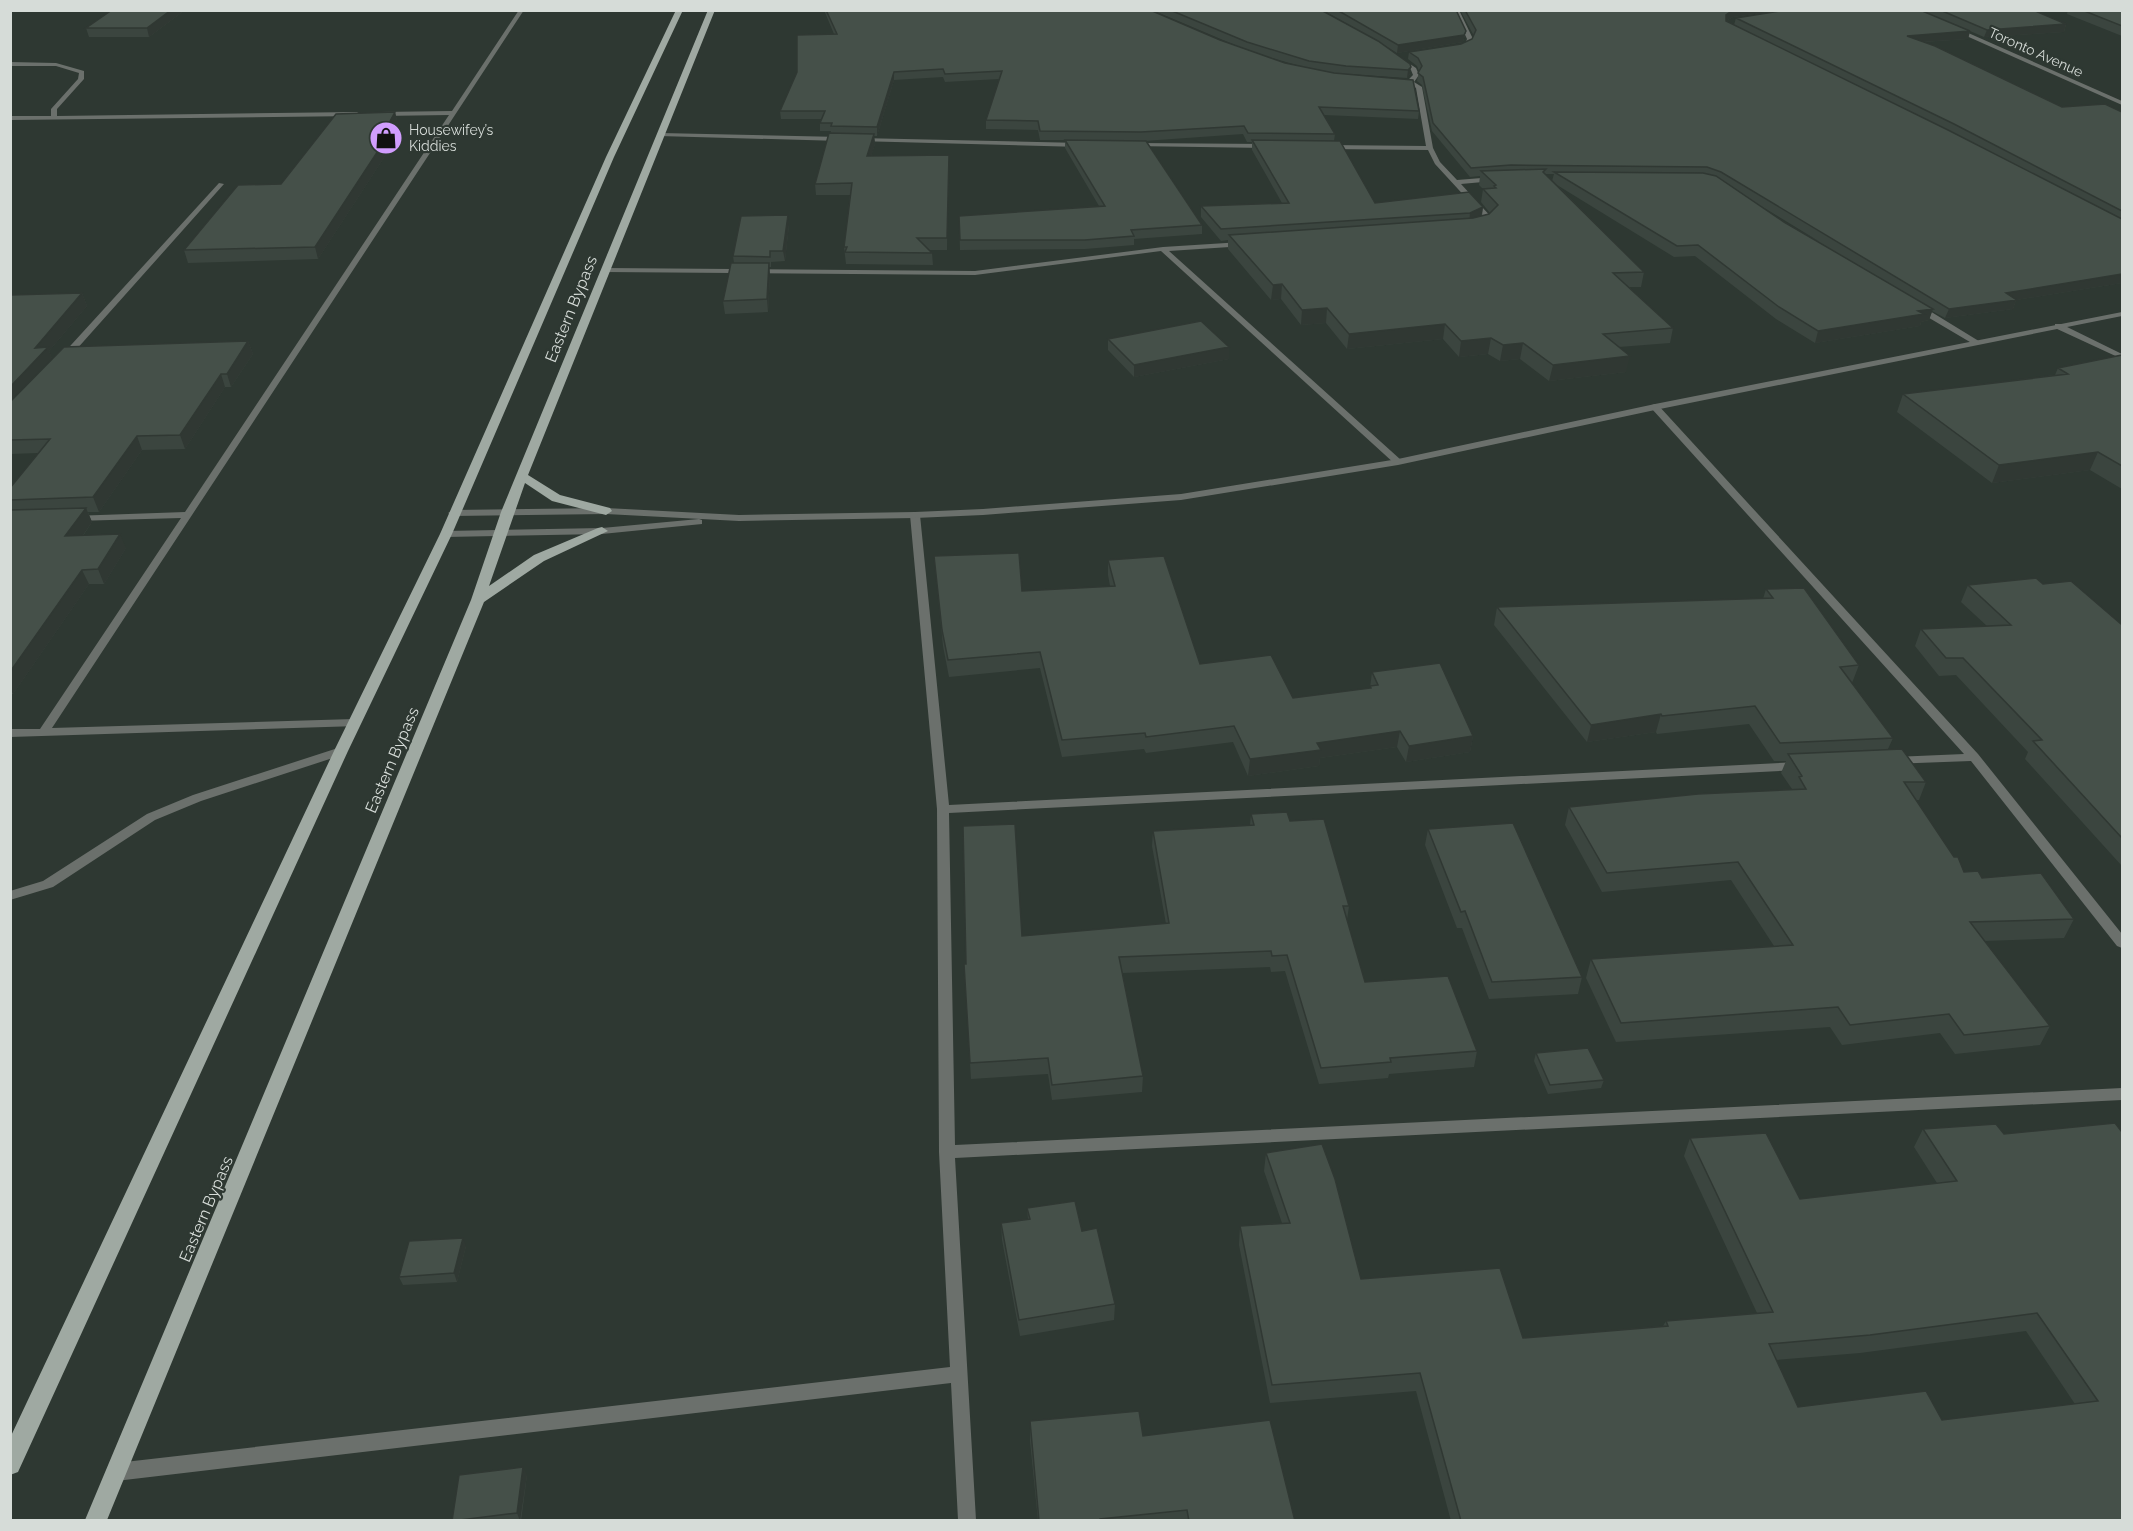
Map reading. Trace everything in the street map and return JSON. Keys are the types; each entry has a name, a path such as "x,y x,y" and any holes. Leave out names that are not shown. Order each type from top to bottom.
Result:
{"main road":[{"name":"Eastern Bypass","path":"10,1464 340,752 446,534 453,513 610,158 680,10"},
{"name":"Eastern Bypass","path":"96,1521 478,600 507,512 712,10"},
{"path":"522,476 556,498 606,511"},
{"path":"478,600 539,558 602,531"}],"street":[{"path":"44,732 522,10"},
{"path":"1449,50 1467,45 1470,39 1456,10"},
{"name":"Toronto Avenue","path":"1946,25 2122,103"},
{"path":"1388,51 1414,69 1416,75 1410,82"},
{"path":"1396,57 1407,56"},
{"path":"10,64 55,64 73,67 82,72 81,79 54,109 54,117"},
{"path":"1389,81 1410,82 1419,87 1430,148 1437,163 1489,219 1483,224 1470,228"},
{"path":"371,114 454,113"},
{"path":"10,118 360,114"},
{"path":"661,135 1088,145"},
{"path":"1123,145 1276,146"},
{"path":"1323,147 1430,148"},
{"path":"1456,182 1499,179"},
{"path":"57,365 221,184"},
{"path":"606,270 975,273 1163,249 1246,244"},
{"path":"1163,249 1398,462"},
{"path":"1907,301 1978,343"},
{"path":"453,513 606,511 739,518 915,515 1181,497 1398,462 1655,407 2122,314"},
{"path":"2058,326 2122,357"},
{"path":"1655,407 1974,757 2122,943"},
{"path":"70,518 188,515"},
{"path":"915,515 943,808 947,1152 967,1521"},
{"path":"446,534 602,531 739,518"},
{"path":"10,734 354,723"},
{"path":"10,896 48,884 151,817 197,798 340,752"},
{"path":"1879,762 1974,757"},
{"path":"943,808 1808,765"},
{"path":"947,1152 2122,1094"},
{"path":"116,1472 959,1374"}],"building":[{"path":"112,10 171,10 147,28 86,28"},
{"path":"826,10 1150,10 1220,40 1285,63 1334,73 1413,80 1419,111 1319,107 1335,134 1248,133 1244,126 1141,132 1040,131 1038,121 986,120 1002,71 945,74 943,69 894,72 877,127 831,126 832,123 820,123 825,111 780,111 797,72 797,35 837,34"},
{"path":"1170,10 1321,10 1378,41 1411,67 1408,70 1309,61 1247,42"},
{"path":"1337,10 1456,10 1466,31 1464,35 1398,45"},
{"path":"1465,10 1733,10 1726,15 1726,21 2122,219 2122,274 2006,293 2017,300 1949,309 1721,172 1707,167 1511,165 1471,168 1433,123 1423,77 1418,73 1422,66 1418,58 1409,52 1461,44 1472,39 1476,30"},
{"path":"1787,10 1920,10 1970,31 1907,36 1935,46 2062,107 2105,104 2122,112 2122,211 1954,124 1736,18"},
{"path":"1940,10 2033,10 2066,24 1987,30"},
{"path":"2082,10 2122,10 2122,26"},
{"path":"395,112 389,123 397,122 315,247 184,250 238,185 281,184 336,114"},
{"path":"829,133 874,134 867,156 949,155 947,238 917,238 932,253 845,252 852,183 815,184"},
{"path":"1065,140 1146,141 1202,225 1131,230 1134,236 1085,240 960,240 959,216 1105,206"},
{"path":"1252,140 1340,141 1375,203 1469,192 1483,207 1470,213 1221,229 1201,206 1289,203"},
{"path":"1546,169 1543,172 1644,272 1613,273 1673,328 1603,334 1630,356 1553,365 1523,343 1503,345 1491,338 1461,341 1445,324 1349,334 1327,308 1302,310 1282,284 1273,285 1229,235 1473,218 1489,214 1498,205 1483,189 1496,188 1494,186 1496,185 1481,171"},
{"path":"1554,172 1703,173 1716,176 1784,222 1933,309 1918,311 1924,314 1818,331 1779,307 1698,245 1677,246"},
{"path":"788,215 783,251 770,251 770,257 733,256 741,216"},
{"path":"731,263 769,263 767,299 723,301"},
{"path":"82,293 35,348 48,347 10,387 10,295"},
{"path":"1201,321 1229,347 1134,365 1108,339"},
{"path":"248,341 227,374 221,374 180,435 137,436 93,497 10,500 10,488 50,439 10,440 10,402 64,347"},
{"path":"2122,355 2122,466 2098,452 1999,465 1903,394 2068,374 2058,368"},
{"path":"86,508 65,536 120,534 98,569 82,570 10,672 10,510"},
{"path":"1019,553 1022,591 1115,586 1108,560 1164,556 1200,664 1271,655 1293,698 1371,688 1370,686 1378,685 1372,672 1440,663 1473,736 1409,746 1400,731 1317,743 1321,750 1250,759 1234,726 1146,737 1145,733 1062,740 1040,652 948,660 942,630 934,556"},
{"path":"2036,578 2043,584 2071,581 2122,624 2122,838 2033,741 2042,740 1963,658 1946,658 1921,629 2011,625 1968,585"},
{"path":"1804,588 1859,665 1840,667 1893,738 1780,743 1755,706 1662,716 1661,714 1591,725 1497,607 1773,598 1766,589"},
{"path":"1902,749 1926,782 1904,782 1954,857 1958,857 1964,872 1978,871 1982,878 2041,873 2074,919 1970,922 2050,1026 1964,1035 1949,1014 1850,1025 1838,1007 1621,1023 1591,959 1793,945 1738,862 1607,873 1569,807 1698,794 1806,789 1799,777 1802,776 1788,754"},
{"path":"1287,812 1290,821 1324,819 1349,906 1343,906 1365,982 1448,976 1477,1051 1390,1058 1391,1062 1321,1068 1287,955 1272,956 1271,951 1119,957 1143,1076 1052,1085 1048,1058 970,1063 964,964 966,964 963,826 1015,824 1022,936 1169,923 1153,831 1254,825 1251,814"},
{"path":"1513,823 1582,977 1492,982 1465,911 1461,912 1428,829"},
{"path":"1588,1048 1604,1080 1550,1085 1536,1053"},
{"path":"2115,1123 2122,1132 2122,1521 1461,1521 1420,1373 1272,1385 1240,1226 1290,1223 1266,1153 1322,1144 1335,1179 1361,1279 1500,1268 1523,1338 1668,1326 1666,1321 1773,1312 1690,1138 1766,1133 1800,1199 1957,1181 1923,1129 1996,1124 2004,1134","holes":["2037,1313 2098,1401 1942,1420 1926,1391 1798,1407 1769,1344 1870,1335"]},
{"path":"1075,1201 1082,1231 1097,1228 1115,1304 1019,1320 1001,1223 1030,1219 1027,1208"},
{"path":"463,1238 454,1273 399,1277 409,1241"},
{"path":"1139,1411 1143,1436 1270,1420 1295,1521 1189,1521 1187,1510 1100,1519 1100,1521 1039,1521 1030,1421"},
{"path":"523,1467 517,1513 452,1521 459,1475"}],"place":[{"name":"Housewifey’s Kiddies","path":"386,138"}]}
